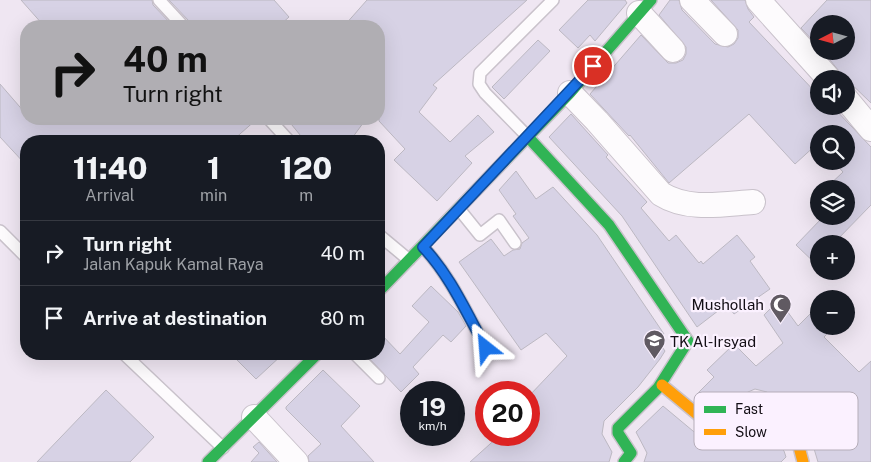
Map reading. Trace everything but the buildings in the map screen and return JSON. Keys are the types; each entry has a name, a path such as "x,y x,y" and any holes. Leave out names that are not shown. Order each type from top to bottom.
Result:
{"street":[{"path":"692,0 725,34"},
{"path":"758,0 821,70"},
{"path":"385,285 570,93 645,7 674,50"},
{"path":"570,93 598,121 662,194 673,202 698,205 753,202"},
{"path":"855,110 871,129"},
{"path":"528,137 609,225 688,341 662,385 618,428 618,433 631,453 624,462"},
{"path":"208,462 311,360"},
{"path":"662,385 694,412"},
{"path":"254,417 296,462"}],"lane":[{"path":"159,0 177,20"},
{"path":"528,137 485,93 479,84 480,73 553,0"},
{"path":"274,125 284,135"},
{"path":"459,209 480,235 499,220 515,243"},
{"path":"0,231 20,251"},
{"path":"385,240 409,260"},
{"path":"423,247 434,259 457,295 486,348"},
{"path":"130,360 223,448"},
{"path":"361,360 379,378"}],"traffic: fast":[{"path":"385,285 570,93 651,0"},
{"path":"528,137 609,225 688,341 658,388 618,428 618,433 631,453 624,462"},
{"path":"208,462 311,360"}],"traffic: slow":[{"path":"662,385 694,412"},
{"path":"800,450 803,462"}],"place":[{"name":"Mushollah","path":"780,323"},
{"name":"TK Al-Irsyad","path":"654,360"}],"route":[{"path":"486,348 457,295 434,259 423,247 570,93 593,66"}]}
